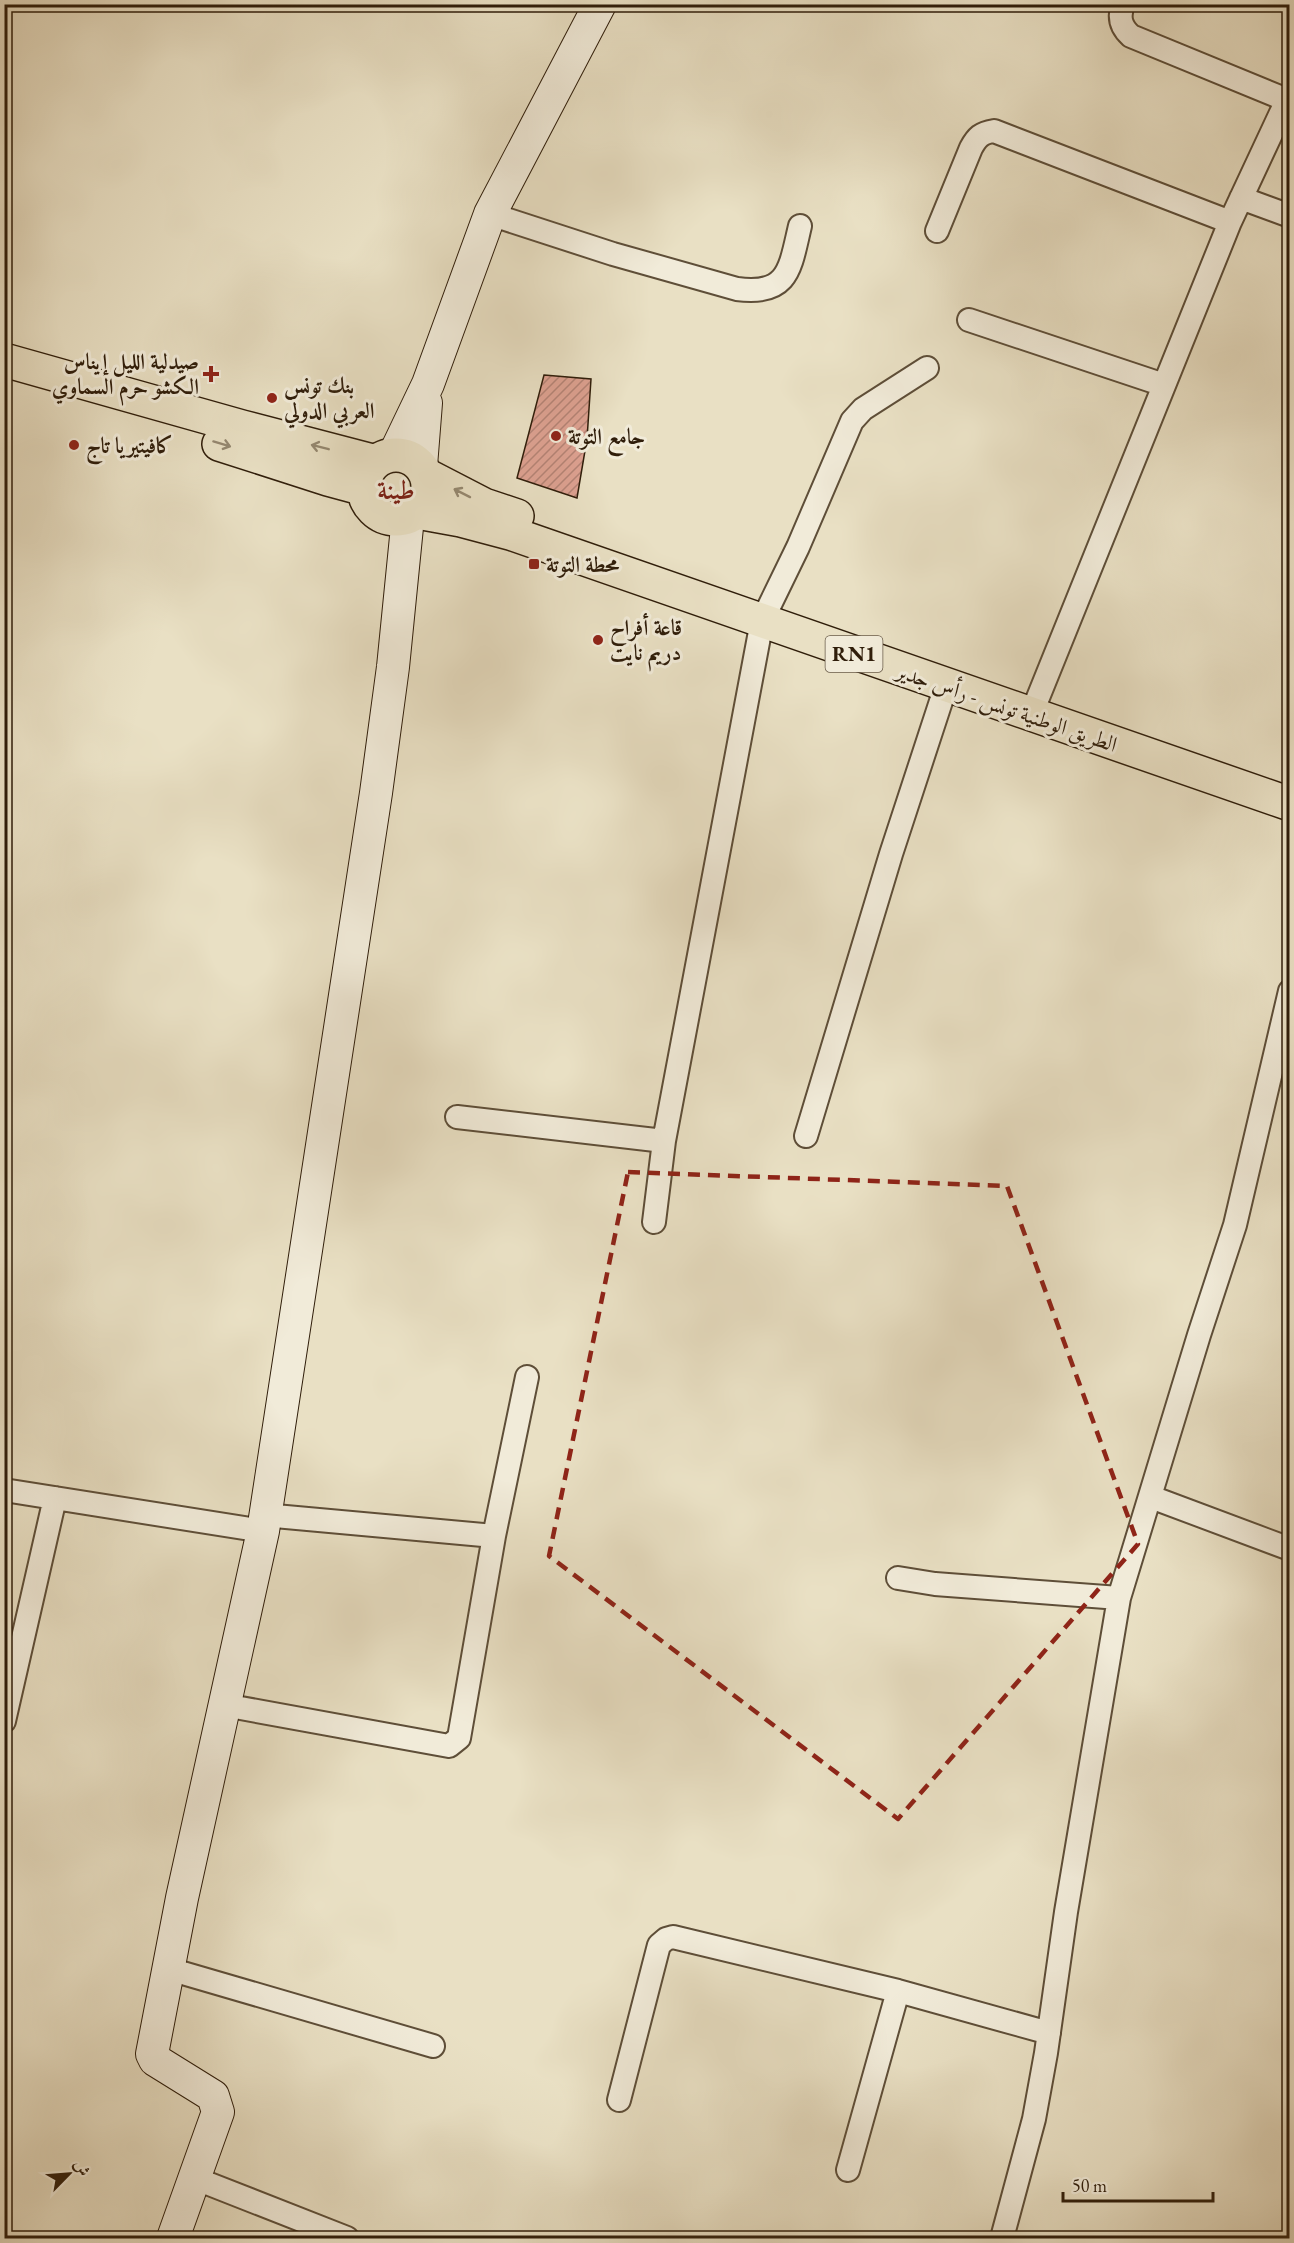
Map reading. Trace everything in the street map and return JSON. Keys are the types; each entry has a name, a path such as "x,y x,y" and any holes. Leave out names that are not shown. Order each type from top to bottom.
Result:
{"highway":[{"name":"الطريق الوطنية تونس - رأس جدير","path":"4,360 242,428 397,469 484,505 766,612 1034,706 1290,804"},
{"name":"الطريق الوطنية تونس - رأس جدير","path":"4,380 397,469"},
{"path":"397,469 428,485 423,504 412,514"},
{"name":"RN1","path":"397,469 366,498 379,514 398,519 412,514"},
{"name":"الطريق الوطنية تونس - رأس جدير","path":"412,514 461,520 510,533 766,612 946,686 1034,706 1290,785"}],"street":[{"path":"397,469 490,214 600,4"},
{"path":"1034,706 1230,222 1288,96 1131,36 1121,24 1120,14 1124,4"},
{"path":"937,231 977,137 983,132 994,131 1230,222"},
{"path":"1241,198 1290,216"},
{"path":"490,214 613,254 736,289 753,291 769,289 785,275 790,268 800,226"},
{"path":"969,320 1164,385"},
{"path":"654,1222 664,1141 766,612 798,547 852,421 863,409 927,368"},
{"path":"173,2238 218,2112 213,2096 155,2060 152,2054 263,1523 374,805 412,514"},
{"path":"806,1136 891,854 946,686"},
{"path":"1002,2238 1034,2119 1119,1598 1235,1225 1290,991"},
{"path":"457,1117 664,1141"},
{"path":"224,1705 452,1745 459,1738 494,1536 526,1377"},
{"path":"4,1490 263,1523 494,1536"},
{"path":"1151,1497 1290,1549"},
{"path":"4,1721 55,1498"},
{"path":"898,1578 934,1584 1119,1598"},
{"path":"619,2100 659,1945 673,1937 898,1991 1048,2033"},
{"path":"169,1969 433,2046"},
{"path":"849,2170 898,1991"},
{"path":"194,2178 347,2238"}],"highlighted area":[{"path":"628,1172 1007,1186 1138,1544 898,1819 549,1556"}],"building":[{"path":"544,375 591,379 587,439 577,498 517,478"}],"place":[{"name":"صيدلية الليل إيناس الكشو حرم السماوي","path":"211,374"},
{"name":"بنك تونس العربي الدولي","path":"272,398"},
{"name":"جامع التوتة","path":"556,436"},
{"name":"كافيتيريا تاج","path":"74,445"},
{"name":"محطة التوتة","path":"534,564"},
{"name":"قاعة أفراح دريم نايت","path":"598,640"}],"district":[{"name":"طينة","path":"396,490"}]}
